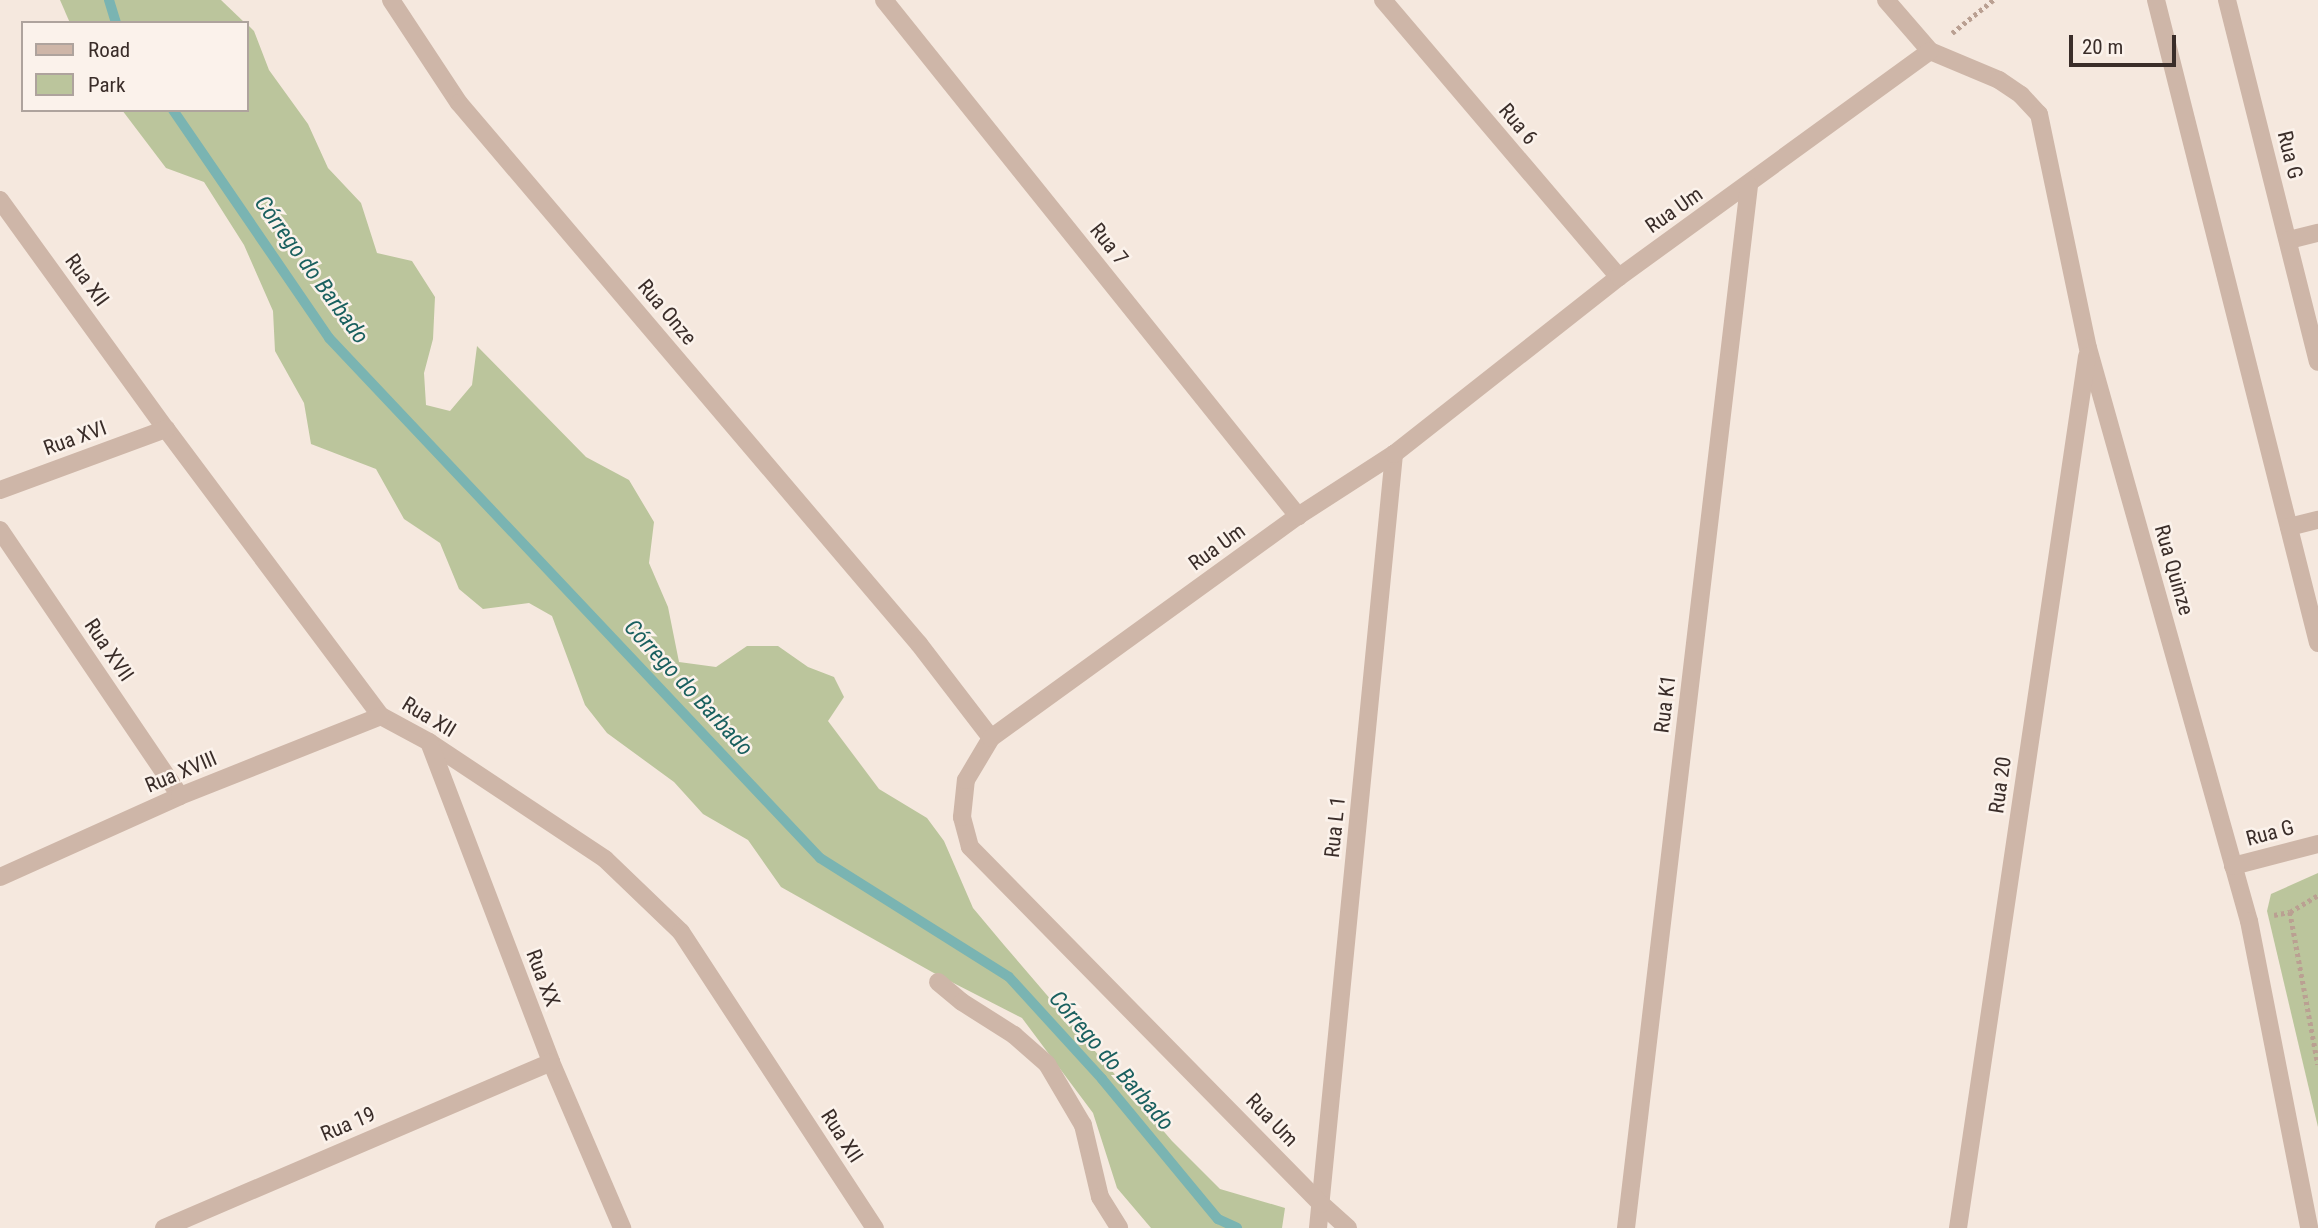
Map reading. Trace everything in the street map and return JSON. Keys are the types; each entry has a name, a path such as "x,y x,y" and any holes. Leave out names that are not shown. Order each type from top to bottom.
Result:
{"street":[{"name":"Rua Onze","path":"391,0 459,103 919,644 991,738"},
{"name":"Rua 7","path":"884,0 1298,516"},
{"name":"Rua 6","path":"1383,0 1619,277"},
{"name":"Rua Quinze","path":"1886,0 1930,51 1999,80 2021,95 2039,114 2088,348 2249,921 2309,1228"},
{"path":"2156,0 2318,643"},
{"name":"Rua G","path":"2227,0 2318,362"},
{"name":"Rua Um","path":"1348,1228 1321,1204 970,847 962,817 966,780 991,738 1298,516 1394,454 1619,277 1930,51"},
{"name":"Rua K1","path":"1626,1228 1749,184"},
{"name":"Rua XII","path":"0,200 166,429 381,716 429,742 605,859 681,932 875,1228"},
{"path":"2288,240 2318,233"},
{"name":"Rua 20","path":"1958,1228 2088,348"},
{"name":"Rua XVI","path":"0,490 166,429"},
{"name":"Rua L 1","path":"1318,1228 1394,454"},
{"path":"2289,527 2318,520"},
{"name":"Rua XVII","path":"0,530 180,796"},
{"name":"Rua XVIII","path":"0,877 180,796 381,716"},
{"name":"Rua XX","path":"429,742 551,1062 622,1228"},
{"name":"Rua G","path":"2233,866 2318,844"},
{"path":"938,982 962,1002 1014,1035 1047,1064 1083,1125 1100,1197 1119,1228"},
{"name":"Rua 19","path":"164,1228 551,1062"}],"path":[{"path":"1930,51 1993,0"},
{"path":"2249,921 2290,912 2318,895"},
{"path":"2290,912 2318,1064"}],"green space":[{"path":"60,0 221,0 243,21 69,21"},
{"path":"248,25 254,31 269,70 308,124 328,168 361,203 377,253 412,261 435,297 433,339 424,373 426,405 450,411 472,385 477,346 586,457 629,480 654,522 649,563 668,607 679,662 716,667 747,646 778,646 808,667 834,677 844,697 828,721 879,789 927,818 944,841 973,908 1172,1141 1220,1189 1285,1208 1282,1228 1151,1228 1117,1188 1093,1113 1022,1018 932,972 781,887 748,840 703,814 674,782 607,733 585,705 552,616 529,603 483,609 459,589 440,543 404,519 376,469 311,444 304,403 275,351 273,311 244,245 204,182 166,168 124,112 248,112"},
{"path":"2318,873 2318,1127 2267,911 2271,894"}],"waterway":[{"name":"Córrego do Barbado","path":"109,0 115,21"},
{"name":"Córrego do Barbado","path":"174,112 329,338 820,858 1009,977 1102,1079 1218,1219 1237,1228"}]}
